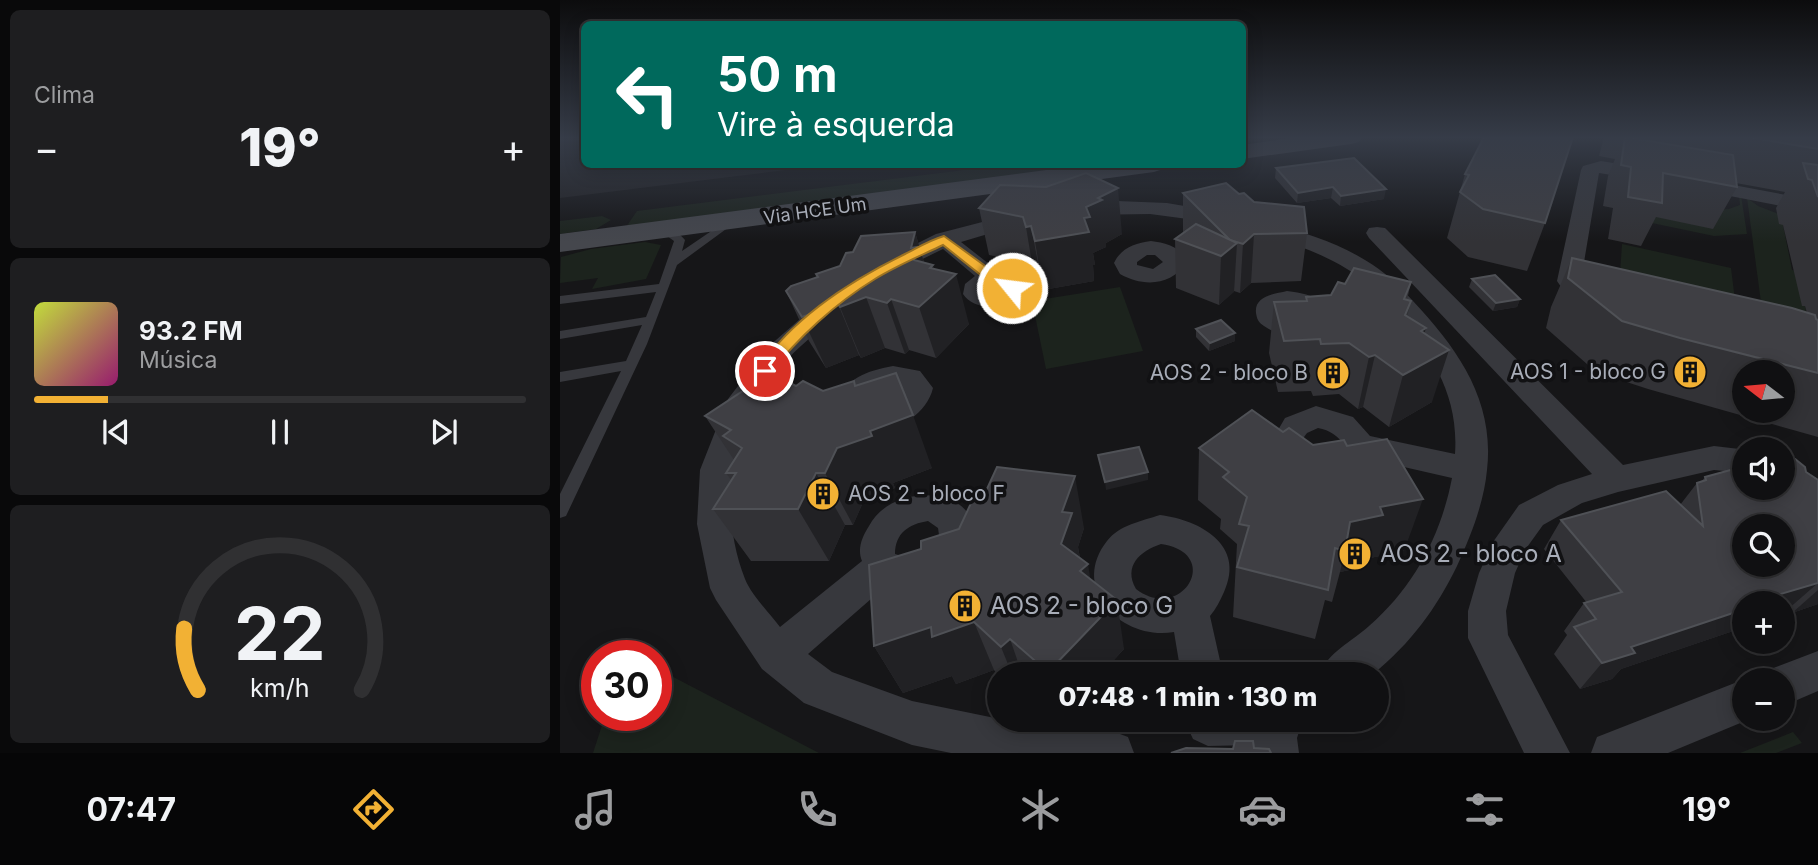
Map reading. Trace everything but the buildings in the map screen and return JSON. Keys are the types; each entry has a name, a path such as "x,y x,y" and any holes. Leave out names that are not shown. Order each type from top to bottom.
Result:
{"main road":[{"name":"Via HCE Um","path":"560,217 913,172"},
{"name":"Via HCE Um","path":"560,243 667,231 1070,172"},
{"path":"599,237 618,222 624,209"}],"street":[{"path":"1590,172 1569,281 1584,295 1603,302"},
{"path":"1634,172 1818,207"},
{"path":"1112,753 1029,747 912,723 819,688 776,655 729,588 714,524 716,470 738,406 778,353 824,310 856,287 944,239 987,225 1036,215 1127,205 1162,207 1230,220 1291,236 1342,257 1346,293 1433,338 1461,387 1472,441 1471,470 1452,542 1419,599 1372,650 1356,662"},
{"path":"1161,250 1162,207"},
{"path":"1377,233 1617,479"},
{"path":"944,239 991,277"},
{"path":"738,406 776,404"},
{"path":"1360,445 1471,470"},
{"path":"1548,753 1488,638 1487,611 1497,573 1511,542 1531,515 1570,494 1617,479 1714,458 1732,460"},
{"path":"776,655 883,566"},
{"path":"1189,609 1200,662"},
{"path":"1795,680 1818,671"},
{"path":"1613,753 1732,705"}],"lane":[{"path":"673,263 729,222"},
{"path":"560,512 565,491 629,365 673,263 680,240 667,231"},
{"path":"560,300 663,288"},
{"path":"560,335 649,320"},
{"path":"560,377 629,365"}],"shaded area":[{"path":"560,172 768,172 560,198"},
{"path":"947,172 1059,172 624,230 637,211"},
{"path":"1741,195 1747,234 1714,236 1647,222 1640,215 1729,209 1740,205"},
{"path":"1747,198 1758,206 1781,215 1792,270 1797,271 1802,305 1805,306 1811,332 1765,332"},
{"path":"602,216 611,220 596,229 560,234 560,221"},
{"path":"645,242 661,245 646,279 592,289 598,278 560,283 561,257 591,249"},
{"path":"1622,244 1731,268 1737,316 1619,288"},
{"path":"1120,287 1143,351 1046,369 1032,301"},
{"path":"672,676 819,753 593,753 600,731 672,731"},
{"path":"1793,732 1802,743 1776,753 1740,753"}],"place":[{"name":"AOS 1 - bloco G","path":"1690,372"},
{"name":"AOS 2 - bloco B","path":"1333,373"},
{"name":"AOS 2 - bloco F","path":"823,494"},
{"name":"AOS 2 - bloco A","path":"1355,554"},
{"name":"AOS 2 - bloco G","path":"965,606"}],"route":[{"path":"765,371 778,353 824,310 869,276 944,239 991,277 1011,281 1012,288"}]}
